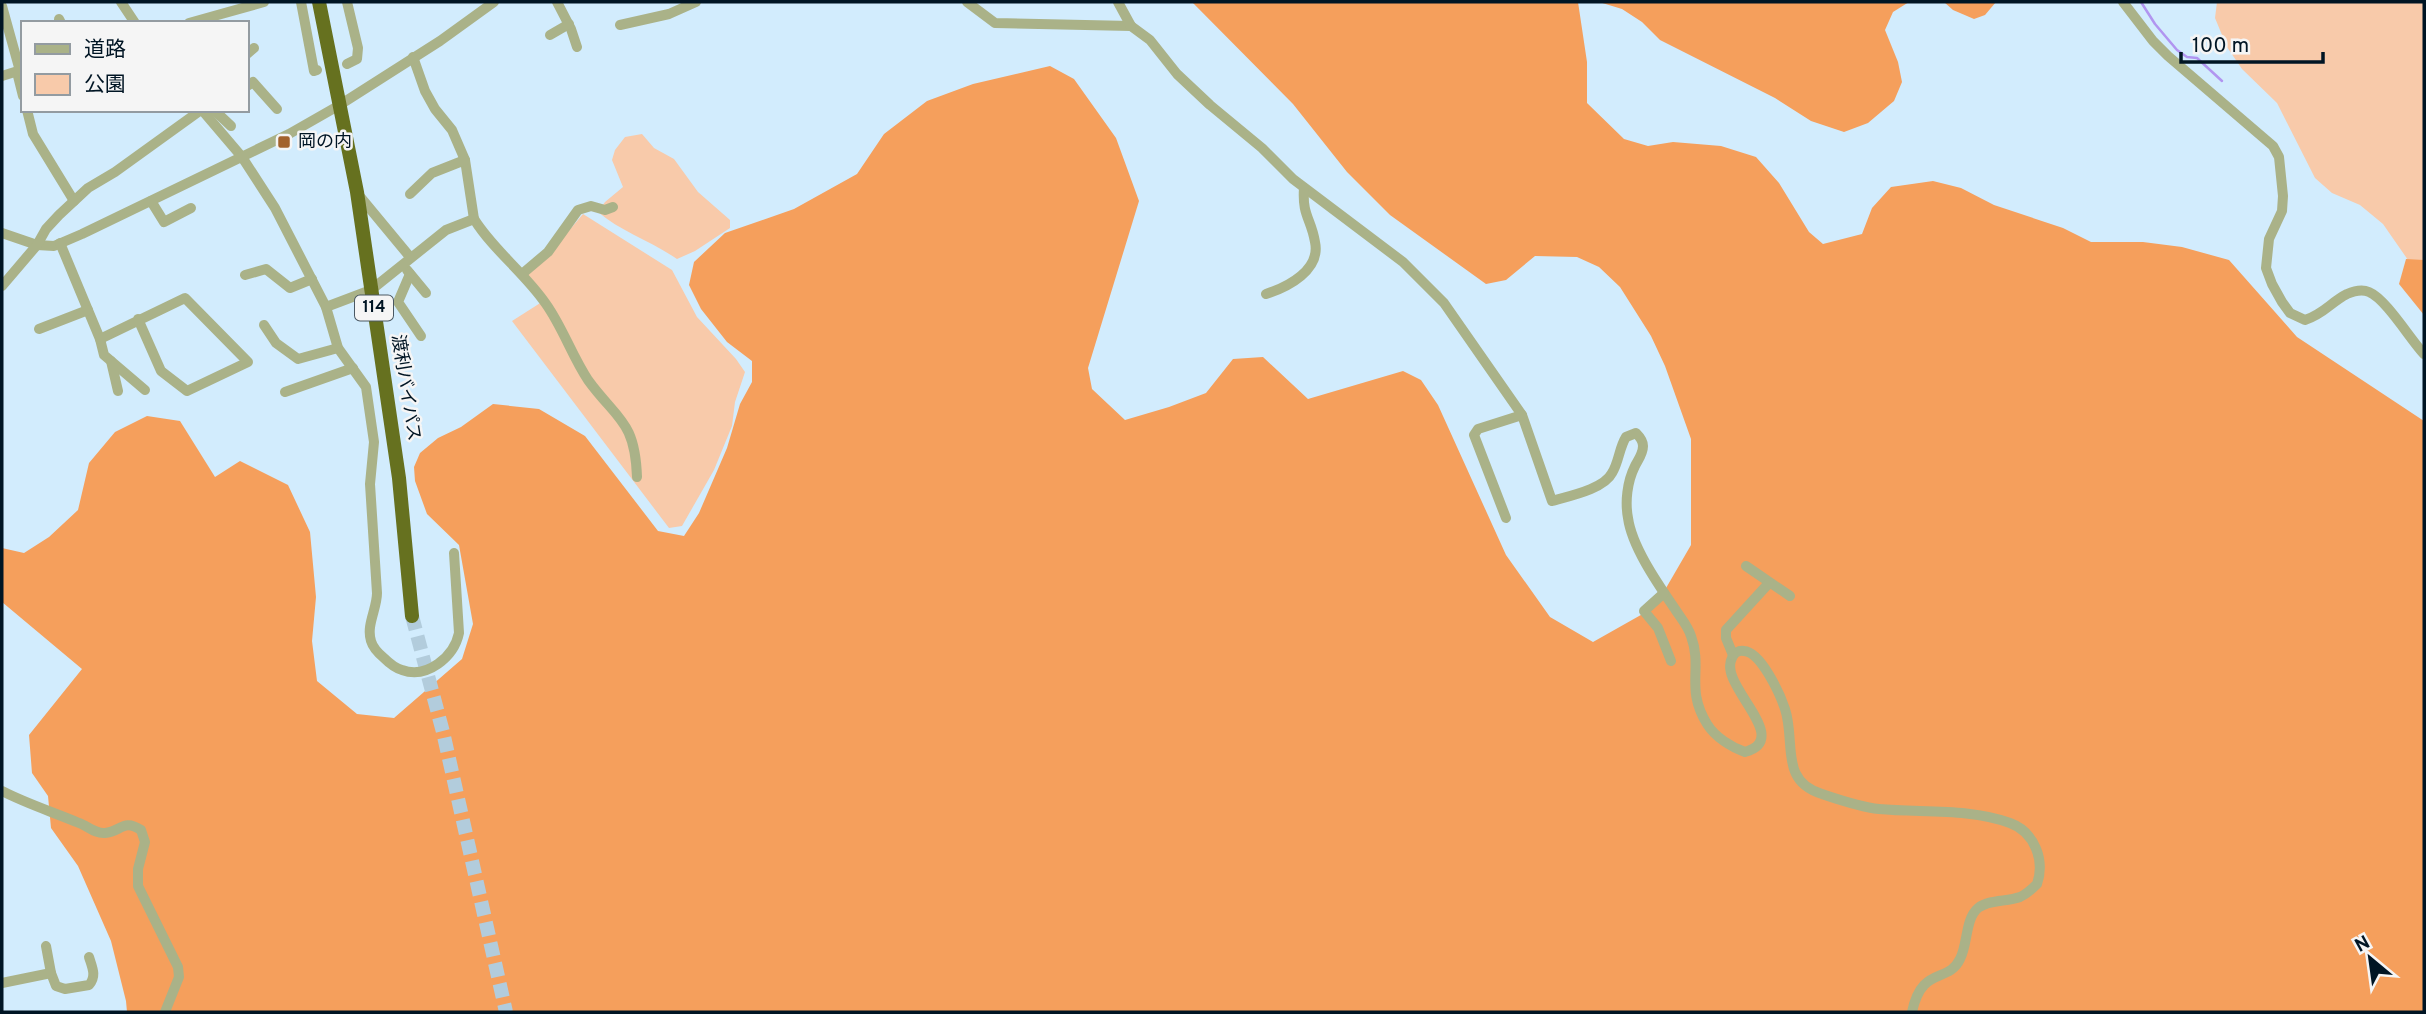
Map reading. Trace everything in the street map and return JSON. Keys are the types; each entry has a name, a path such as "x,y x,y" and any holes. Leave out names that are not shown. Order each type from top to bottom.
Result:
{"highway":[{"name":"渡利バイパス","path":"319,2 357,192 399,478 412,616"}],"street":[{"path":"121,2 134,21"},
{"path":"202,21 264,2"},
{"path":"301,2 314,71 317,70"},
{"path":"346,2 358,48 357,59 347,64"},
{"path":"2,233 37,245 57,244 151,201 338,106 476,17 494,2"},
{"path":"557,2 577,47"},
{"path":"620,25 670,14 696,2"},
{"path":"967,2 995,23 1131,26"},
{"path":"1118,2 1131,26 1150,40 1177,74 1193,89 1304,188 1392,254 1431,288 1522,415 1552,501 1606,481 1612,475 1626,437 1636,433 1641,438 1641,455 1628,486 1628,522 1633,538 1690,632 1694,645 1696,703 1714,734 1745,752 1752,750 1760,742 1762,731 1758,719 1730,674 1733,655 1746,651 1761,661 1786,710 1792,763 1808,790 1875,808 1966,815 2012,824 2027,835 2042,863 2037,884 2021,897 1979,908 1973,914 1960,959 1954,968 1936,975 1923,985 1912,1012"},
{"path":"2123,2 2168,56 2273,146 2279,157 2282,211 2269,239 2266,268 2272,284 2290,313 2305,320 2324,313 2345,295 2356,290 2367,290 2380,299 2424,354"},
{"path":"2,6 20,71 2,76"},
{"path":"550,34 569,24"},
{"path":"413,57 425,92 452,130 465,160 474,219 494,247 522,274 548,306 588,380 629,430 637,464 637,477"},
{"path":"248,85 253,82 277,109"},
{"path":"28,112 33,134 74,201"},
{"path":"2,286 37,245 46,229 88,188 205,112"},
{"path":"207,112 242,157 275,208 326,307 338,348 366,387 374,442 370,484 377,605 369,633 372,645 379,654 402,670 414,672 429,668 446,660 456,646 459,626 454,553"},
{"path":"208,112 231,126"},
{"path":"410,194 432,173 465,160"},
{"path":"1266,294 1302,275 1316,256 1314,236 1303,205 1304,188"},
{"path":"357,192 406,260 410,274 426,293"},
{"path":"151,201 164,222 191,208"},
{"path":"522,274 548,252 578,210 591,206 605,210 612,207"},
{"path":"326,307 371,290 446,230 474,219"},
{"path":"57,244 100,338 104,355 145,390"},
{"path":"245,275 266,269 290,288 312,279"},
{"path":"410,274 398,302 421,336"},
{"path":"100,338 138,319 185,298 248,362 187,391 161,371 138,319"},
{"path":"39,329 88,310"},
{"path":"264,325 276,343 298,359 338,348"},
{"path":"111,361 118,391"},
{"path":"285,392 353,368"},
{"path":"1506,518 1474,435 1478,429 1522,415"},
{"path":"1746,566 1790,596"},
{"path":"1733,655 1726,638 1726,630 1769,583"},
{"path":"1664,593 1644,611 1658,628 1671,661"},
{"path":"2,791 96,832 107,833 125,825 141,830 145,842 138,869 138,886 178,967 179,977 165,1012"},
{"path":"46,946 56,986 65,989 89,985 93,980 94,971 89,957"},
{"path":"2,983 51,973"}],"green space":[{"path":"2217,2 2424,2 2424,283 2383,224 2360,205 2332,193 2315,178 2277,103 2242,69 2227,47 2215,18"},
{"path":"642,134 654,148 674,159 698,192 730,220 730,228 695,251 677,259 598,212 605,202 623,187 612,160 615,150 625,137"},
{"path":"583,214 672,270 697,317 745,372 735,402 732,426 714,470 682,526 669,528 512,321 545,300 527,275"}],"shaded area":[{"path":"1192,2 1578,2 1587,62 1587,103 1624,139 1648,146 1673,142 1721,146 1756,157 1779,183 1809,232 1823,244 1862,234 1872,208 1891,187 1933,181 1961,188 1994,205 2063,228 2091,242 2143,242 2182,247 2229,260 2297,337 2424,421 2424,1012 127,1012 111,941 78,866 51,828 48,796 32,773 29,735 82,669 2,602 2,548 24,553 49,537 78,510 89,463 115,432 147,416 180,421 215,477 240,461 288,485 310,532 316,597 312,641 317,681 357,714 394,718 462,659 473,624 459,545 427,514 415,481 414,467 420,453 438,438 461,427 493,404 539,409 585,436 658,531 684,536 699,513 727,448 740,404 752,382 752,361 727,342 701,309 689,285 694,262 725,233 794,209 857,174 884,134 927,101 973,84 1050,66 1074,79 1116,138 1139,201 1088,368 1092,389 1125,420 1206,393 1233,359 1263,357 1308,399 1403,371 1421,380 1438,405 1506,555 1550,617 1593,642 1655,607 1691,545 1691,439 1665,366 1651,336 1620,287 1599,267 1577,257 1535,256 1506,280 1486,284 1390,215 1347,172 1293,104"},
{"path":"1599,2 1909,2 1893,12 1885,30 1898,62 1902,82 1894,101 1868,123 1844,132 1811,121 1775,98 1660,40 1642,22 1622,9"},
{"path":"1944,2 1996,2 1985,15 1974,19 1953,10"},
{"path":"2406,259 2424,260 2424,315 2399,284"}],"waterway":[{"path":"2141,2 2177,50 2187,57 2197,58 2222,81"}],"tunnel":[{"path":"412,616 443,732 506,1012"}],"place":[{"name":"岡の内","path":"284,142"}]}
